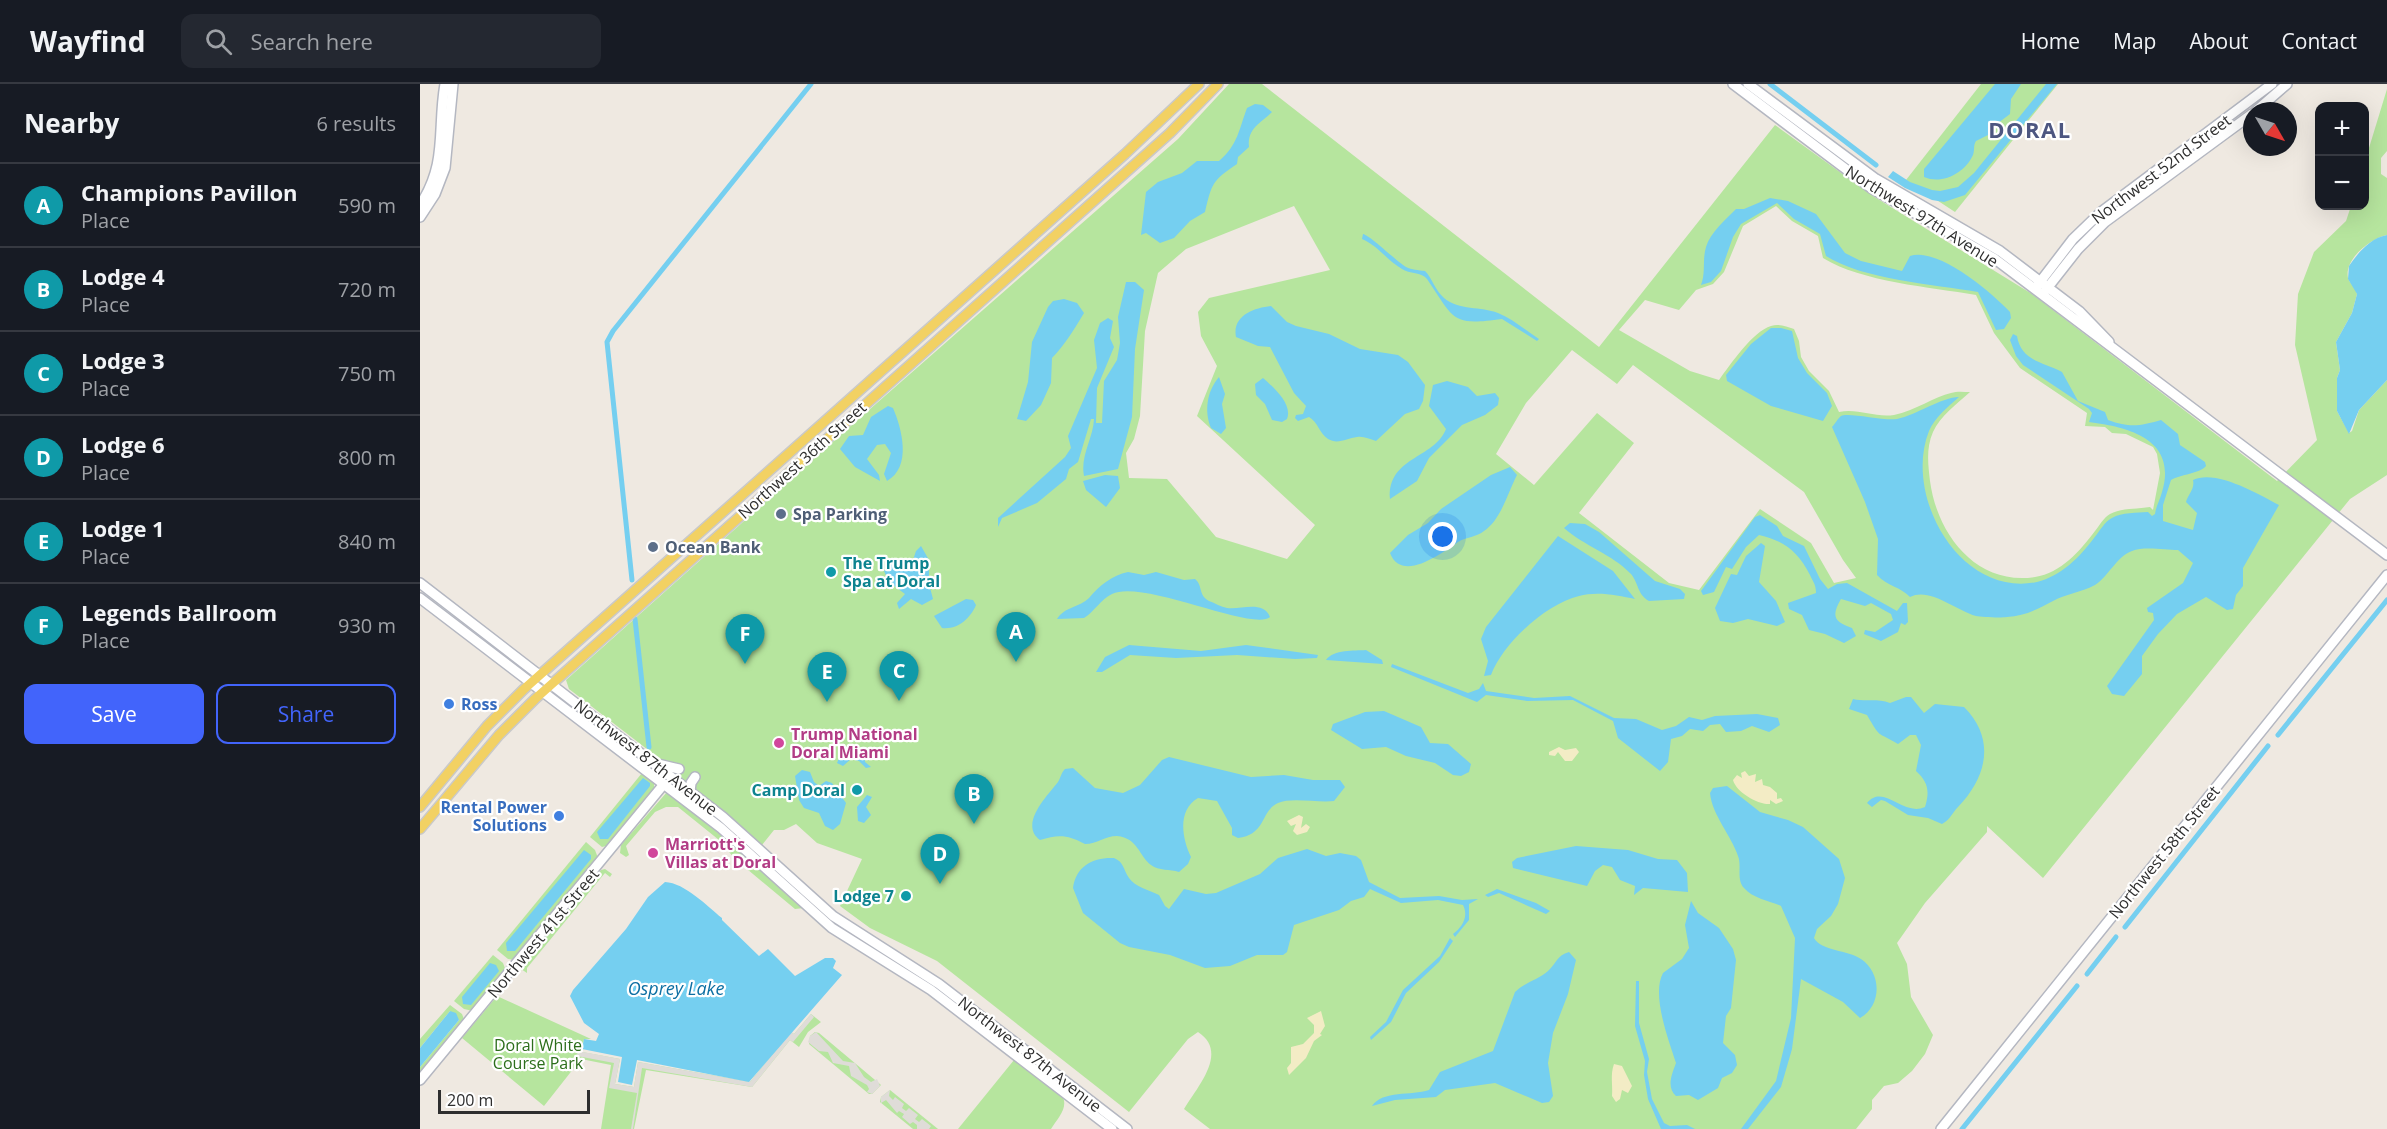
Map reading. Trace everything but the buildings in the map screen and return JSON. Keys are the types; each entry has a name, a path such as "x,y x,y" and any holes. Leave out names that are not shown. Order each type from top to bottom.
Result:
{"main road":[{"name":"Northwest 36th Street","path":"420,807 488,726 530,684 1078,196 1199,84"},
{"name":"Northwest 36th Street","path":"420,829 498,735 542,692 1087,207 1199,105 1218,84"},
{"path":"1078,196 1087,207"},
{"path":"1028,240 1037,251"},
{"path":"970,292 979,303"},
{"path":"915,342 923,352"},
{"path":"803,441 812,452"},
{"path":"614,629 612,621 616,608"},
{"path":"600,641 605,630 606,617"},
{"path":"444,800 451,780 448,773"}],"street":[{"path":"420,205 431,186 440,161 446,84"},
{"path":"420,217 435,194 446,165 453,84"},
{"name":"Northwest 97th Avenue","path":"1733,84 1871,188 1965,240 2079,311 2112,347 2225,435 2387,555"},
{"name":"Northwest 97th Avenue","path":"1748,84 1876,179 1968,230 2041,288"},
{"name":"Northwest 52nd Street","path":"2041,288 2109,205 2272,84"},
{"path":"2266,102 2287,84"},
{"name":"Northwest 52nd Street","path":"2086,233 2243,121"},
{"name":"Northwest 58th Street","path":"1941,1129 2387,575"},
{"name":"Northwest 87th Avenue","path":"421,586 655,763 738,831 821,913 939,984 1127,1129"},
{"name":"Northwest 87th Avenue","path":"420,598 721,828 855,944 931,990 1112,1129"},
{"path":"596,732 628,743"},
{"path":"655,763 679,769"},
{"path":"690,792 691,783 695,777"},
{"name":"Northwest 41st Street","path":"420,1080 664,784"}],"green space":[{"path":"1229,84 1262,84 1599,347 1775,125 1873,196 2032,294 2277,481 2317,440 2295,345 2298,294 2314,252 2346,221 2350,210 2369,210 2369,148 2387,89 2387,151 2381,158 2381,174 2387,178 2387,235 2367,245 2350,264 2348,278 2357,294 2352,313 2336,342 2340,370 2337,378 2337,411 2349,433 2352,431 2359,410 2387,380 2387,475 2350,499 2043,878 1987,826 1987,832 1925,903 1897,943 1907,964 1911,997 1933,1035 1925,1054 1912,1071 1898,1083 1884,1086 1872,1100 1872,1109 1856,1129 1210,1129 1184,1109 1203,1080 1211,1059 1211,1049 1207,1040 1198,1032 1188,1039 1129,1112 937,961 870,928 840,906 862,859 817,843 796,824 784,830 774,830 762,845 680,779 673,765 665,763 569,689 566,680 837,438 1178,139","holes":["1294,206 1330,270 1209,298 1198,312 1201,336 1217,366 1197,416 1315,525 1287,559 1216,537 1167,479 1129,478 1126,453 1134,439 1140,416 1145,331 1158,273 1186,249","1776,206 1792,221 1818,236 1823,258 1839,266 1876,278 1976,295 1994,333 2020,368 2087,413 2085,426 2105,427 2112,433 2126,434 2153,447 2157,454 2160,473 2153,510 2150,507 2110,514 2069,560 2044,575 2014,578 1995,573 1978,565 1951,537 1941,520 1930,481 1928,450 1933,432 1944,415 1970,392 1945,395 1894,415 1839,412 1829,391 1809,371 1801,357 1799,341 1794,329 1777,325 1764,329 1742,349 1719,380 1690,371 1619,330 1645,300 1679,310 1696,290 1713,284 1724,272 1743,226","1572,350 1617,384 1633,365 1804,492 1843,560 1856,578 1834,583 1811,543 1760,509 1699,590 1669,583 1579,513 1634,443 1597,413 1534,485 1496,454 1526,403"]},
{"path":"1981,84 2058,84 1955,212 1906,180"},
{"path":"642,773 654,783 654,788 610,845 602,847 590,837"},
{"path":"667,792 699,816 804,908 795,909 735,859 719,840 678,807 666,807 655,812 626,846 629,855 626,857 620,853 621,845"},
{"path":"586,842 595,850 598,858 515,960 508,959 497,950"},
{"path":"605,869 612,874 610,877 605,873 527,968 527,973 521,969 521,966 601,870"},
{"path":"493,955 503,963 506,971 473,1011 464,1009 454,1001"},
{"name":"Doral White Course Park","path":"497,996 591,1039 584,1039 582,1052 620,1059 615,1084 634,1087 638,1062 750,1082 791,1032 794,1034 811,1014 821,1022 808,1032 799,1047 790,1040 752,1087 646,1070 634,1129 601,1129 611,1065 581,1059 544,1106 462,1038"},
{"path":"450,1005 462,1014 465,1022 420,1078 420,1067 459,1020 450,1011 420,1048 420,1039"},
{"path":"815,1032 881,1085 869,1094 809,1044 810,1036"},
{"path":"1014,1060 1063,1097 1063,1110 1051,1129 958,1129"},
{"path":"890,1090 938,1129 913,1129 880,1102 881,1097"}],"sand":[{"path":"1559,747 1565,750 1576,748 1579,752 1572,761 1565,761 1558,752 1555,756 1549,755 1549,752"},
{"path":"1745,771 1749,776 1756,774 1755,782 1762,779 1763,785 1770,787 1777,793 1777,799 1781,798 1783,801 1776,804 1770,800 1770,804 1765,804 1743,793 1733,780 1737,775 1742,778 1741,773"},
{"path":"1299,815 1303,817 1301,828 1306,824 1310,827 1307,832 1297,835 1293,831 1296,824 1291,826 1287,821"},
{"path":"1321,1011 1325,1026 1320,1034 1322,1035 1314,1041 1306,1058 1289,1075 1287,1068 1291,1063 1291,1047 1303,1044 1314,1033 1314,1025 1307,1018"},
{"path":"1614,1064 1622,1066 1632,1086 1628,1093 1622,1090 1620,1099 1616,1102 1612,1096"}],"shaded area":[{"path":"811,1014 814,1017 793,1042 790,1040 752,1087 642,1068 633,1129 631,1129 637,1093 609,1088 614,1063 577,1056 578,1051 620,1059 615,1084 634,1087 638,1062 750,1082 791,1032 794,1034"},
{"path":"816,1032 843,1061 855,1063 864,1077 871,1082 877,1079 880,1086 872,1094 867,1092 869,1089 867,1085 851,1076 849,1066 833,1063 828,1052 819,1051 808,1042 810,1036"},
{"path":"890,1090 889,1096 893,1100 895,1097 904,1104 902,1108 906,1111 909,1108 918,1115 915,1119 919,1122 922,1119 931,1126 929,1129 917,1129 917,1125 913,1122 910,1124 902,1117 904,1114 899,1111 897,1113 886,1100 881,1103 881,1097"}],"water":[{"path":"1995,84 2021,84 2011,99 2010,114 1998,123 1990,134 1976,141 1973,155 1959,172 1938,179 1924,177 1924,169"},
{"path":"2046,84 2057,84 1965,195 1944,202 1932,200 1905,188 1888,177 1893,171 1910,182 1932,190 1940,191 1958,187 1974,173"},
{"path":"1255,104 1263,105 1272,112 1252,130 1249,147 1238,157 1237,164 1214,184 1205,212 1190,221 1174,238 1160,243 1146,233 1141,235 1146,192 1158,182 1182,173 1197,161 1219,161 1234,143 1247,108"},
{"path":"1770,198 1788,201 1816,214 1845,253 1861,261 1902,271 1910,256 1922,255 1949,264 1990,294 2010,312 2011,318 2004,329 1996,330 1978,292 1879,276 1842,264 1826,256 1820,234 1794,219 1777,203 1741,224 1733,237 1721,271 1711,282 1701,285 1706,247 1715,231 1736,209 1744,209"},
{"path":"1363,234 1406,267 1425,271 1441,295 1450,302 1463,307 1498,313 1514,321 1539,339 1537,341 1502,319 1473,321 1456,317 1443,304 1425,277 1397,266 1373,245 1362,239"},
{"path":"2387,235 2387,380 2359,410 2349,434 2337,411 2337,378 2340,370 2336,342 2352,313 2357,294 2348,279 2349,266 2360,251 2375,239"},
{"path":"1126,282 1135,282 1144,290 1135,349 1132,417 1118,469 1084,476 1085,454 1094,419 1091,419 1078,462 1069,469 1066,479 1037,503 1002,518 998,527 998,518 1065,457 1071,448 1068,436 1097,368 1094,340 1100,323 1108,318 1113,321 1110,338 1114,347 1097,388 1096,423 1102,423 1104,381 1117,360 1120,343 1118,317"},
{"path":"1064,299 1077,303 1084,313 1052,358 1051,383 1041,405 1026,421 1017,419 1028,382 1032,342 1048,307 1053,301"},
{"path":"1271,306 1287,322 1296,326 1329,334 1360,349 1398,355 1408,362 1425,385 1423,401 1419,409 1405,414 1376,441 1360,437 1332,441 1325,437 1309,417 1298,421 1295,418 1296,415 1303,414 1306,406 1294,393 1270,347 1258,346 1236,337 1237,324 1245,314"},
{"path":"1771,328 1792,331 1798,358 1807,373 1827,393 1832,406 1823,421 1771,406 1727,381 1726,375 1751,344"},
{"path":"2013,334 2017,336 2019,344 2028,356 2062,372 2078,401 2105,412 2108,420 2123,424 2141,425 2161,420 2178,434 2180,445 2205,462 2206,466 2203,469 2171,480 2163,505 2163,521 2193,530 2197,513 2186,502 2193,480 2202,477 2237,484 2279,505 2243,568 2243,586 2236,595 2233,609 2227,610 2206,597 2177,614 2142,656 2142,674 2124,696 2112,694 2107,686 2154,620 2153,613 2148,612 2147,608 2183,583 2193,563 2178,550 2148,548 2132,551 2121,558 2095,585 2031,612 2004,617 1976,616 1942,600 1925,595 1910,597 1877,575 1878,539 1865,502 1832,427 1841,416 1845,415 1897,419 1945,400 1959,397 1938,417 1929,431 1923,457 1924,484 1931,512 1944,537 1962,558 1984,574 2009,583 2037,582 2062,570 2083,552 2109,519 2130,513 2148,512 2152,516 2155,514 2165,474 2163,459 2156,448 2133,432 2089,422 2092,413 2089,409 2023,365 2016,356 2010,340"},
{"path":"1219,377 1225,394 1222,404 1226,428 1221,434 1211,428 1207,408 1209,395"},
{"path":"1263,378 1285,402 1288,413 1287,419 1282,422 1272,420 1265,404 1256,395 1255,384"},
{"path":"1447,381 1468,387 1477,396 1495,393 1499,398 1498,405 1485,415 1462,425 1429,458 1417,481 1390,499 1391,485 1403,466 1432,447 1446,429 1429,406 1433,385"},
{"path":"888,406 893,408 899,426 903,447 902,457 895,475 887,481 884,474 891,453 885,444 877,445 867,459 879,475 880,481 855,467 840,449 849,436 863,435 871,417"},
{"path":"1510,467 1517,475 1500,513 1490,526 1423,563 1404,566 1396,562 1390,553 1408,535 1428,523 1441,509 1491,475"},
{"path":"1105,475 1118,476 1120,488 1106,507 1086,490 1083,481"},
{"path":"1760,515 1777,526 1783,536 1804,546 1820,579 1828,589 1837,584 1847,583 1897,611 1903,603 1907,603 1908,622 1905,625 1901,623 1898,632 1881,641 1864,634 1865,630 1875,632 1893,620 1891,614 1871,603 1865,606 1841,599 1836,610 1836,618 1852,628 1856,636 1844,643 1825,634 1809,630 1802,615 1789,609 1788,603 1816,593 1810,575 1801,560 1790,549 1759,535 1746,547 1732,569 1726,567 1714,592 1703,595 1701,591 1755,517"},
{"path":"1570,523 1585,524 1599,532 1655,581 1680,589 1685,594 1684,599 1649,601 1640,592 1631,574 1623,567 1564,528"},
{"path":"1558,536 1613,571 1635,599 1593,594 1566,600 1527,626 1505,650 1491,675 1484,676 1488,661 1481,639 1486,627"},
{"path":"1761,543 1765,546 1759,582 1776,601 1785,622 1777,626 1748,619 1733,623 1720,621 1715,608 1731,574 1737,575 1746,556"},
{"path":"921,546 929,560 929,584 933,599 922,605 911,599 899,609 897,603 905,594 889,582 884,571 894,561 904,568 911,566 916,551"},
{"path":"1128,572 1144,575 1156,572 1184,580 1195,579 1203,596 1209,601 1227,608 1257,607 1267,612 1270,617 1260,620 1242,618 1147,593 1127,591 1108,596 1084,618 1057,619 1064,612 1089,598 1106,582"},
{"path":"966,599 973,600 976,605 970,615 958,625 942,628 934,616"},
{"path":"1129,645 1201,651 1246,645 1318,655 1317,658 1295,659 1237,655 1176,658 1130,655 1102,672 1096,672 1105,657"},
{"path":"1366,650 1382,660 1383,664 1326,660 1339,652"},
{"path":"1392,664 1468,693 1479,689 1483,683 1486,691 1534,698 1570,696 1614,718 1636,719 1662,730 1676,726 1689,717 1702,720 1715,716 1757,714 1778,718 1780,725 1769,732 1752,726 1741,731 1726,732 1720,724 1710,725 1703,731 1690,729 1682,736 1671,739 1668,762 1660,771 1618,738 1613,721 1573,700 1527,701 1486,695 1477,702 1391,667"},
{"path":"1911,697 1924,713 1935,704 1964,707 1981,732 1984,758 1976,783 1942,824 1928,818 1908,815 1885,801 1881,800 1872,807 1867,803 1873,798 1880,797 1909,808 1925,807 1927,787 1916,771 1921,745 1916,735 1910,735 1898,744 1880,734 1867,715 1849,709 1853,699 1890,703"},
{"path":"1384,711 1421,727 1430,743 1448,744 1471,764 1469,772 1461,776 1453,775 1435,763 1406,756 1386,747 1362,749 1331,730 1333,724 1365,712"},
{"path":"849,751 855,756 864,755 865,762 871,767 866,768 859,761 851,759 843,766 837,763 840,756 847,755"},
{"path":"1169,757 1251,777 1284,775 1313,780 1340,780 1345,787 1334,801 1290,800 1278,803 1268,811 1254,832 1238,838 1232,835 1232,828 1217,801 1198,798 1191,803 1184,817 1185,842 1191,857 1188,864 1179,872 1151,865 1134,844 1124,837 1113,836 1085,844 1063,836 1040,840 1034,833 1032,826 1037,810 1065,769 1073,768 1095,788 1123,793 1140,785 1162,760"},
{"path":"802,770 810,772 814,782 819,786 826,781 832,783 846,803 840,824 833,830 825,826 819,813 804,808 799,800 795,776"},
{"path":"643,778 650,783 650,786 608,839 600,839 597,832"},
{"path":"1727,786 1760,812 1803,827 1839,859 1845,878 1838,904 1831,916 1817,929 1814,938 1822,946 1861,959 1873,972 1877,989 1872,1006 1860,1018 1843,1002 1801,979 1792,1049 1781,1087 1748,1129 1741,1129 1776,1081 1791,1018 1795,938 1781,906 1752,894 1742,884 1738,856 1711,801 1710,793 1713,788"},
{"path":"867,795 872,797 866,807 871,815 864,823 858,821 857,807"},
{"path":"1576,846 1628,850 1658,859 1677,860 1687,873 1688,892 1643,888 1634,895 1635,886 1620,880 1612,867 1603,865 1595,871 1587,886 1513,868 1512,862 1517,858"},
{"path":"1307,849 1326,856 1340,853 1356,856 1361,860 1369,882 1400,898 1439,896 1462,900 1478,899 1469,904 1469,920 1455,937 1453,934 1465,918 1463,905 1438,900 1401,903 1370,889 1364,897 1351,901 1339,910 1294,925 1287,952 1283,955 1257,955 1230,966 1205,968 1170,955 1120,943 1083,913 1073,888 1078,874 1087,864 1099,859 1114,858 1122,864 1132,881 1159,895 1169,909 1184,889 1206,894 1216,893 1260,874 1278,858"},
{"path":"584,850 591,855 591,859 515,951 507,951 506,943"},
{"name":"Osprey Lake","path":"665,882 680,886 695,896 722,918 759,956 768,949 795,976 825,958 833,958 836,961 833,968 842,975 749,1082 637,1060 632,1085 618,1082 622,1057 582,1049 584,1039 596,1041 599,1034 584,1023 570,996 626,929 648,897"},
{"path":"1497,889 1536,903 1550,911 1546,914 1499,893 1488,897 1485,895"},
{"path":"1691,901 1698,913 1719,928 1733,949 1736,960 1731,1008 1726,1016 1723,1043 1735,1055 1737,1065 1732,1073 1722,1078 1718,1088 1698,1100 1689,1095 1676,1096 1671,1089 1676,1063 1662,1018 1659,993 1663,973 1682,959 1689,948 1685,925"},
{"path":"1450,938 1453,941 1439,962 1406,993 1391,1022 1371,1040 1370,1037 1386,1022 1403,990 1440,956"},
{"path":"1569,952 1576,960 1568,994 1553,1033 1548,1063 1553,1096 1549,1102 1542,1103 1495,1083 1445,1090 1436,1097 1395,1100 1372,1106 1390,1095 1429,1090 1440,1072 1493,1051 1515,992 1544,974 1559,957"},
{"path":"490,963 496,965 499,971 471,1005 463,1004 462,997"},
{"path":"1636,981 1639,981 1639,1023 1649,1059 1647,1072 1652,1099 1664,1123 1670,1126 1687,1125 1695,1129 1661,1129 1648,1099 1644,1075 1645,1061 1635,1026"},
{"path":"450,1011 456,1013 459,1020 420,1067 420,1048"}],"waterway":[{"path":"632,580 607,342 613,331 811,84"},
{"path":"1770,84 1876,165"},
{"path":"2278,735 2387,600"},
{"path":"635,619 649,747"},
{"path":"2125,927 2268,746"},
{"path":"2087,974 2116,937"},
{"path":"1962,1129 2077,986"}],"place":[{"name":"Spa Parking","path":"781,514"},
{"name":"Ocean Bank","path":"653,547"},
{"name":"The Trump Spa at Doral","path":"831,572"},
{"name":"Champions Pavillon","path":"1016,662"},
{"name":"Legends Ballroom","path":"745,664"},
{"name":"Lodge 3","path":"899,701"},
{"name":"Lodge 1","path":"827,702"},
{"name":"Ross","path":"449,704"},
{"name":"Trump National Doral Miami","path":"779,743"},
{"name":"Camp Doral","path":"857,790"},
{"name":"Rental Power Solutions","path":"559,816"},
{"name":"Lodge 4","path":"974,824"},
{"name":"Marriott's Villas at Doral","path":"653,853"},
{"name":"Lodge 6","path":"940,884"},
{"name":"Lodge 7","path":"906,896"}],"district":[{"name":"DORAL","path":"2030,129"}]}
